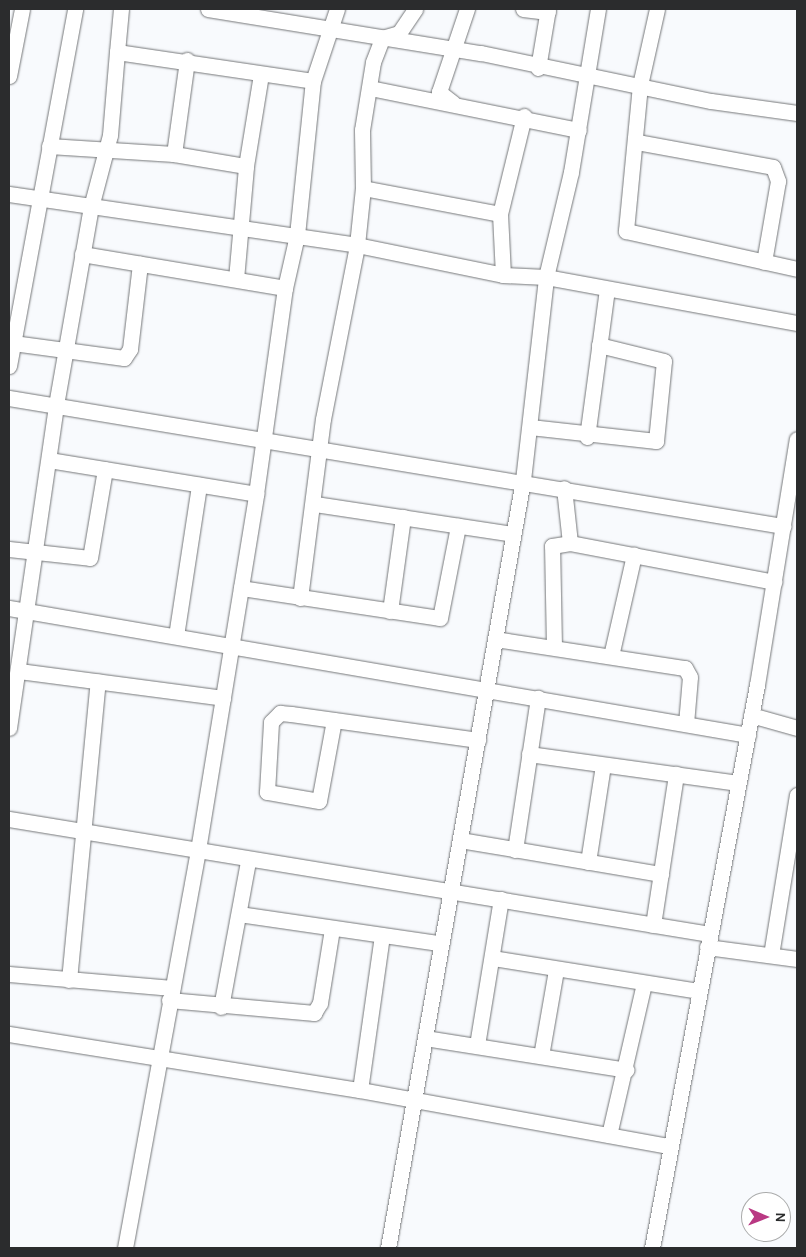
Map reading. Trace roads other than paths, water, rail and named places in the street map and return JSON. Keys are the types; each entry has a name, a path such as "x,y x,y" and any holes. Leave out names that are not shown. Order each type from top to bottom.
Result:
{"street":[{"path":"9,76 22,9"},
{"path":"9,366 75,9"},
{"path":"9,728 29,611 56,405 91,207 106,147 121,9"},
{"path":"208,9 281,14 333,28 454,50 538,68 586,73 640,85 797,113"},
{"path":"125,1248 158,1058 198,850 232,646 265,439 285,288 297,236 313,81 333,28 337,9"},
{"path":"382,38 399,33 415,9"},
{"path":"454,104 439,92 467,9"},
{"path":"523,9 548,10 538,68"},
{"path":"388,1248 416,1101 439,942 460,840 487,690 522,480 530,427 546,277 579,130 586,73 598,9"},
{"path":"657,9 640,85 637,142 625,218 628,234 797,269"},
{"path":"300,598 315,504 318,448 357,245 363,188 362,130 382,38"},
{"path":"117,52 187,60 313,81"},
{"path":"174,154 187,60"},
{"path":"236,279 243,228 246,166 262,74"},
{"path":"370,88 524,116 579,130"},
{"path":"503,275 500,214 524,116"},
{"path":"637,142 773,167 778,180 764,262"},
{"path":"49,146 106,147 174,154 246,166"},
{"path":"363,188 500,214"},
{"path":"9,194 357,245 503,275 546,277 797,323"},
{"path":"82,254 285,288"},
{"path":"13,343 66,351 127,356 140,264"},
{"path":"587,436 607,289"},
{"path":"530,427 587,436 652,443 658,438 664,361 599,345"},
{"path":"9,398 522,480 783,526"},
{"path":"652,1248 698,991 748,735 797,439"},
{"path":"49,460 256,494"},
{"path":"9,549 37,553 92,556 105,469"},
{"path":"176,636 199,485"},
{"path":"564,488 570,543"},
{"path":"315,504 513,534"},
{"path":"390,611 403,517"},
{"path":"241,588 441,617 458,526"},
{"path":"554,647 552,546 570,543 774,582"},
{"path":"611,656 634,555"},
{"path":"9,608 748,735"},
{"path":"495,639 611,656 689,670 686,724"},
{"path":"19,671 223,698"},
{"path":"69,980 98,681"},
{"path":"515,850 538,698"},
{"path":"334,720 320,801 267,792 274,716 334,720 478,740"},
{"path":"751,716 797,728"},
{"path":"529,754 738,783"},
{"path":"588,862 603,765"},
{"path":"654,925 676,774"},
{"path":"771,956 797,795"},
{"path":"9,819 198,850 248,861 500,899 654,925 771,956 797,959"},
{"path":"460,840 661,874"},
{"path":"221,1006 248,861"},
{"path":"477,1045 500,899"},
{"path":"239,914 382,936 439,942"},
{"path":"9,974 170,994 221,1006 318,1011 332,928"},
{"path":"360,1090 382,936"},
{"path":"492,958 556,970 698,991"},
{"path":"541,1056 556,970"},
{"path":"609,1135 626,1070 644,983"},
{"path":"9,1034 360,1090 669,1146"},
{"path":"425,1038 626,1070"}]}
